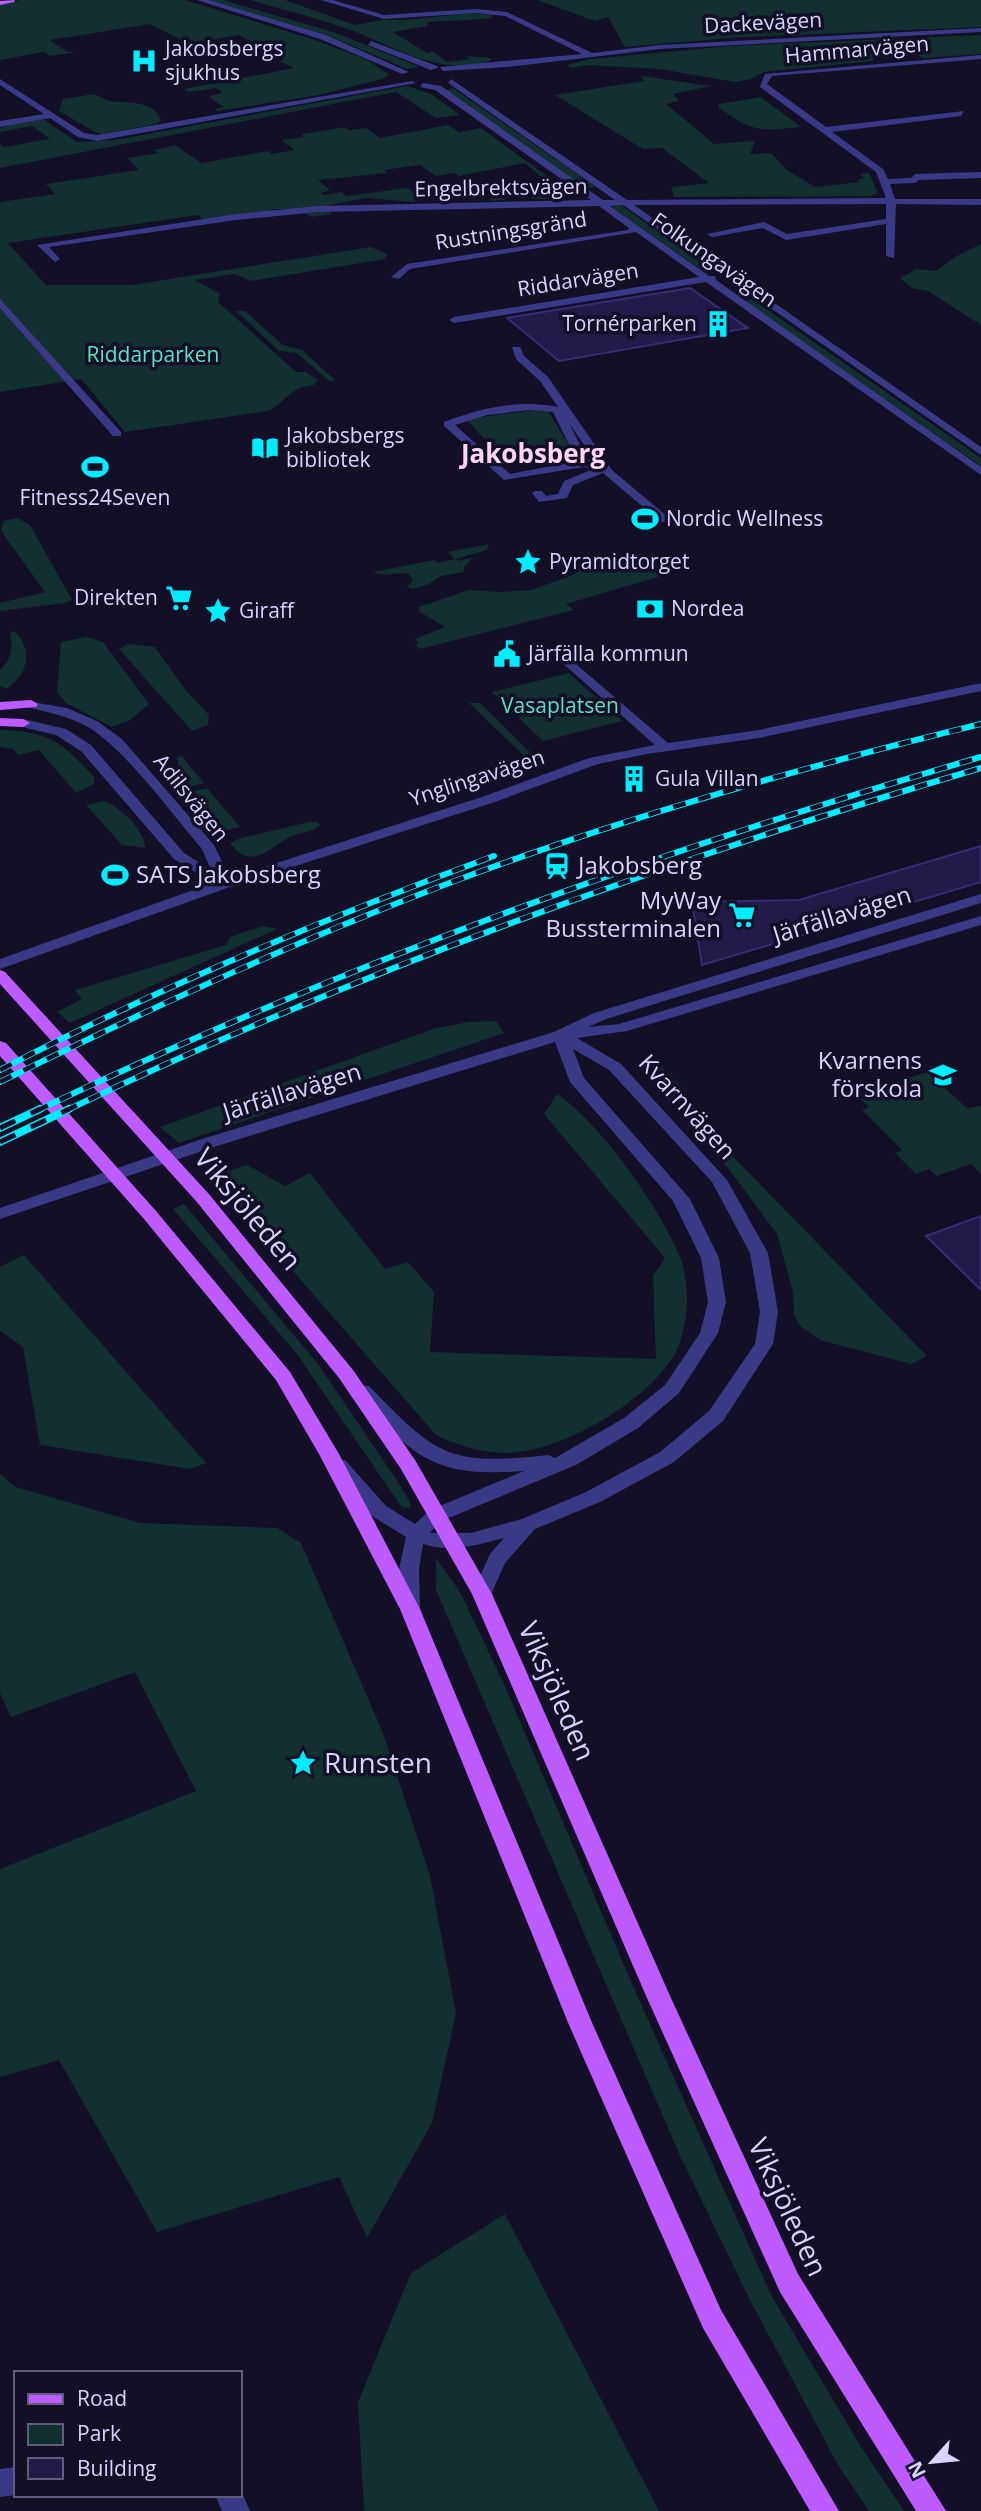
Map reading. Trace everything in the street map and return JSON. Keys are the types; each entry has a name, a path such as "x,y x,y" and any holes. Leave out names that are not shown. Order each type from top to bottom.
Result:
{"main road":[{"path":"0,2 11,0"},
{"path":"0,706 31,704"},
{"path":"0,722 23,723"},
{"name":"Viksjöleden","path":"0,975 202,1197 346,1374 408,1465 482,1594 659,1998 789,2283 932,2511"},
{"path":"0,1046 150,1215 283,1376 329,1454 410,1609 580,2025 712,2319 825,2511"}],"street":[{"path":"201,0 323,37 412,83"},
{"path":"234,0 258,7"},
{"path":"325,0 384,17 476,11 508,14 589,54"},
{"name":"Dackevägen","path":"371,88 403,76 439,69 507,65 589,54 687,45 981,30"},
{"path":"366,41 439,69"},
{"name":"Hammarvägen","path":"891,256 891,200 880,171 763,85 769,74 981,57"},
{"name":"Dackevägen","path":"423,85 507,65"},
{"name":"Folkungavägen","path":"439,69 453,72 454,79 625,203 981,452"},
{"path":"0,81 82,135 108,138 371,88 412,83 423,85"},
{"name":"Folkungavägen","path":"423,85 438,88 981,472"},
{"path":"0,96 22,96"},
{"path":"824,130 961,113"},
{"path":"0,124 51,115"},
{"path":"884,182 915,180 915,177 981,175"},
{"name":"Engelbrektsvägen","path":"55,259 43,245 303,210 600,203 891,200 981,202"},
{"path":"712,234 764,225 786,237 891,221"},
{"name":"Rustningsgränd","path":"396,277 407,267 631,232 634,228"},
{"name":"Riddarvägen","path":"454,320 729,275"},
{"path":"0,302 117,434"},
{"path":"516,349 520,357 544,379 608,471 665,520"},
{"path":"538,493 543,500 563,496 568,483 600,470 583,462 556,410 543,406 491,412 448,424 508,478 583,462 600,460"},
{"path":"562,656 665,747"},
{"name":"Ynglingavägen","path":"0,964 225,884 479,802 584,764 665,747 759,734 981,687"},
{"name":"Adilsvägen","path":"31,704 62,711 92,724 117,742 209,848 225,884"},
{"name":"Adilsvägen","path":"23,723 61,732 80,743 179,856 225,884"},
{"name":"Järfällavägen","path":"0,1214 211,1142 560,1035 600,1016 981,898"},
{"name":"Järfällavägen","path":"560,1035 621,1028 981,920"},
{"path":"410,1609 409,1559 416,1534 423,1524 437,1515 569,1460 631,1423 672,1389 709,1334 717,1302 710,1258 681,1199 576,1079 560,1035"},
{"name":"Kvarnvägen","path":"329,1454 379,1511 416,1534 432,1540 471,1540 528,1524 593,1497 667,1457 716,1416 764,1344 769,1312 759,1253 719,1180 615,1067 560,1035"},
{"path":"346,1374 411,1439 443,1460 503,1467 569,1460"},
{"name":"Kvarnvägen","path":"482,1594 497,1559 528,1524"}],"green space":[{"path":"20,0 185,0 312,39 368,60 389,75 319,95 217,111 215,109 224,107 209,97 222,92 216,88 189,92 184,89 294,68 239,35 189,44 150,24 50,40 68,52 78,52 50,56 44,52 0,60 0,5"},
{"path":"208,0 223,0 336,33 420,67 407,69 327,35"},
{"path":"250,0 285,0 355,25 471,13 492,15 491,18 483,19 428,22 427,26 393,32 427,53 434,52 448,62 469,59 467,56 491,58 490,61 471,65 436,63 340,26"},
{"path":"537,0 981,0 981,27 743,37 625,47 608,17 595,21"},
{"path":"981,35 981,54 923,58 914,53 875,58 872,61 764,72 751,79 735,82 660,69 586,65 572,68 567,65 591,59 730,46"},
{"path":"642,76 711,86 673,94 679,101 666,104 714,144 755,141 750,154 771,153 787,170 815,187 859,182 857,180 864,178 860,174 869,173 878,193 869,196 674,197 671,187 709,183 662,148 643,149 555,95 644,81"},
{"path":"407,86 431,94 460,115 436,118 396,92 0,168 0,144 5,147 50,139 32,126 0,132 0,128 8,126 6,124 43,119 77,142 115,140"},
{"path":"454,89 596,187 586,189 445,90"},
{"path":"94,94 110,101 146,106 157,113 161,120 157,124 102,134 59,111 63,99"},
{"path":"761,97 801,127 758,128 741,122 719,108 719,104"},
{"name":"Riddarparken","path":"448,125 459,132 481,128 569,192 544,199 532,199 532,195 537,193 526,187 506,192 511,196 504,200 491,201 489,194 454,199 451,196 547,182 525,163 459,176 455,173 436,176 420,165 384,170 387,173 318,180 330,190 321,193 323,195 341,192 347,196 407,188 419,196 414,202 367,198 318,207 333,214 311,217 298,211 283,209 272,209 274,212 270,217 204,220 198,215 8,243 46,285 132,285 371,247 387,254 385,259 251,281 235,274 195,280 220,294 218,302 296,372 306,372 318,380 314,385 292,392 267,411 125,432 81,379 0,392 0,202 55,194 46,184 139,170 128,158 158,153 154,150 175,145 201,163 268,151 271,154 294,150 282,140 345,127 349,130 366,128 380,138"},
{"path":"621,205 717,273 707,274 612,207"},
{"path":"981,244 981,325 928,291 912,288 900,278 917,269 936,271 955,257"},
{"path":"752,299 981,458 981,466 744,301"},
{"path":"236,311 245,311 283,345 302,350 335,380 329,381 297,353 279,351"},
{"path":"543,409 548,411 570,447 549,448 507,457 486,441 466,419"},
{"path":"17,518 30,525 72,600 0,611 0,603 45,592 1,531 3,521"},
{"path":"489,544 487,550 456,559 459,561 473,557 464,567 464,572 441,576 427,585 412,589 407,587 413,580 409,574 373,572 434,560 437,563 454,559 448,552"},
{"path":"605,560 623,570 648,568 661,576 566,604 574,610 420,649 415,644 419,643 415,639 445,627 420,612 419,607 468,590 532,590 575,574 581,561"},
{"path":"14,631 25,646 26,662 24,669 7,689 0,686 0,670 9,657 10,633"},
{"path":"87,637 103,642 149,704 130,720 112,727 66,703 57,692 61,642"},
{"path":"128,644 155,647 187,692 209,715 208,725 192,731 119,649"},
{"name":"Vasaplatsen","path":"569,673 622,721 543,741 492,692"},
{"path":"469,703 480,703 530,752 525,757"},
{"path":"0,730 31,733 54,741 83,765 94,777 94,784 76,793 39,750 19,755 13,749 0,747"},
{"path":"181,755 204,783 183,788 177,758"},
{"path":"207,788 240,827 219,832 187,793"},
{"path":"104,801 131,820 141,834 145,848 122,845 86,805"},
{"path":"318,822 320,826 288,838 266,852 252,857 245,856 230,843 241,838"},
{"path":"263,926 277,929 70,1023 57,1012 82,999 75,990 226,945 230,937"},
{"path":"496,1021 504,1033 179,1143 160,1127 436,1028 469,1022"},
{"path":"651,1062 659,1064 686,1092 683,1105 927,1356 911,1364 820,1340 801,1327 794,1315 793,1292 777,1234 728,1168 643,1073 641,1068"},
{"path":"927,1072 967,1108 981,1106 981,1174 971,1164 936,1176 929,1169 916,1174 895,1153 902,1150 862,1110 869,1107 856,1095"},
{"path":"557,1094 574,1107 610,1146 645,1193 672,1239 681,1259 686,1282 687,1306 680,1342 663,1370 646,1388 625,1405 578,1434 553,1444 507,1453 462,1446 436,1435 211,1177 247,1165 285,1186 310,1173 385,1269 408,1262 434,1292 430,1352 656,1359 653,1276 665,1258 544,1114"},
{"path":"184,1204 318,1364 394,1476 410,1502 410,1508 402,1507 297,1354 173,1209"},
{"path":"24,1255 206,1463 190,1469 40,1445 23,1347 0,1331 0,1267"},
{"path":"0,1474 16,1487 140,1523 277,1528 301,1543 383,1733 430,1876 456,2013 432,2123 367,2238 339,2177 157,2232 59,2060 0,2077 0,1869 196,1791 135,1672 11,1717 0,1693"},
{"path":"436,1558 460,1592 504,1684 633,1986 771,2295 861,2447 904,2511 869,2511 838,2465 751,2302 681,2158 436,1590"},
{"path":"505,2214 659,2511 364,2511 358,2402 411,2273"}],"building":[{"name":"Tornérparken","path":"690,288 748,328 559,361 507,318"},
{"path":"981,846 981,882 702,965 692,902 799,900"},
{"path":"981,1216 981,1290 926,1236"}],"railway":[{"path":"0,1082 237,971 357,919 479,872 603,829 728,791 981,724"},
{"path":"36,1111 268,1007 501,914 738,832 981,757"},
{"path":"65,1111 288,1011 516,921 747,841 981,768"},
{"path":"0,1070 121,1010 244,955 494,856"},
{"path":"0,1128 40,1109"},
{"path":"0,1142 69,1109"}],"place":[{"name":"Jakobsbergs sjukhus","path":"144,61"},
{"name":"Tornérparken","path":"718,324"},
{"name":"Jakobsbergs bibliotek","path":"265,448"},
{"name":"Fitness24Seven","path":"95,467"},
{"name":"Nordic Wellness","path":"645,519"},
{"name":"Pyramidtorget","path":"528,562"},
{"name":"Direkten","path":"179,598"},
{"name":"Nordea","path":"650,609"},
{"name":"Giraff","path":"218,611"},
{"name":"Järfälla kommun","path":"507,654"},
{"name":"Gula Villan","path":"634,779"},
{"name":"Jakobsberg","path":"557,866"},
{"name":"SATS Jakobsberg","path":"115,875"},
{"name":"MyWay Bussterminalen","path":"742,915"},
{"name":"Kvarnens förskola","path":"943,1075"},
{"name":"Runsten","path":"303,1763"}],"district":[{"name":"Jakobsberg","path":"533,454"}]}
